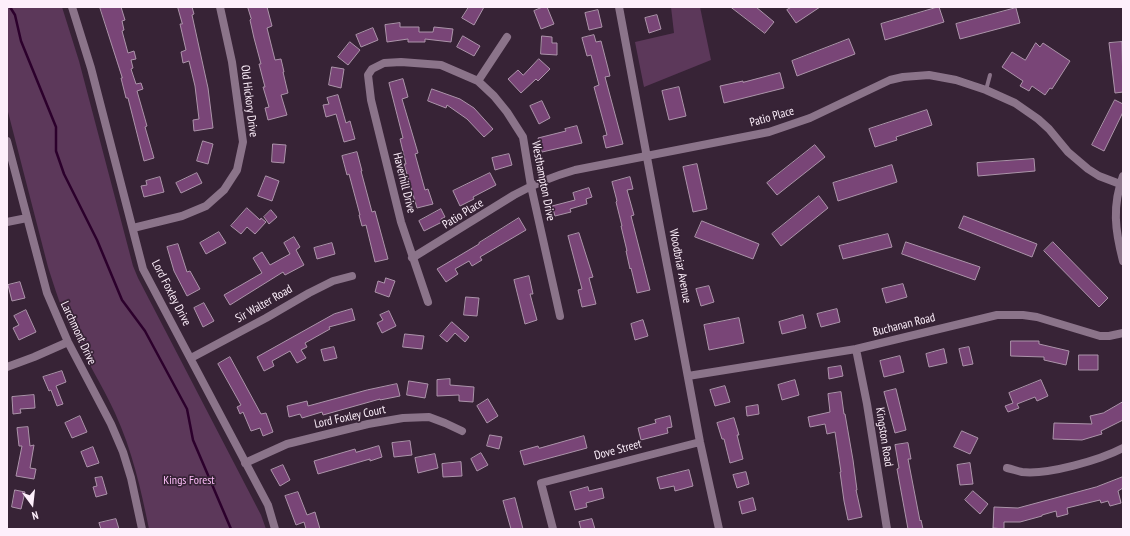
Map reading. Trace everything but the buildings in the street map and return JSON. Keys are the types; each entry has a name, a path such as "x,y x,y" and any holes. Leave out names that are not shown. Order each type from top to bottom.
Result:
{"street":[{"name":"Lord Foxley Drive","path":"72,7 91,68 143,269 268,505 275,529"},
{"name":"Old Hickory Drive","path":"133,228 182,216 206,206 224,190 237,170 243,142 232,62 220,7"},
{"name":"Woodbriar Avenue","path":"620,7 646,156 700,442 719,529"},
{"path":"478,81 507,37"},
{"name":"Westhampton Drive","path":"372,69 384,63 401,62 441,65 478,81 494,96 507,112 522,137 531,186 560,316"},
{"name":"Haverhill Drive","path":"372,69 368,75 371,100 401,222 428,302"},
{"name":"Patio Place","path":"412,258 545,179 576,170 769,132 792,125 830,109 876,86 890,80 903,77 929,75 942,76 1007,98 1027,110 1049,129 1068,152 1088,169 1099,176 1121,180"},
{"name":"Larchmont Drive","path":"7,141 47,294 68,342 111,424 131,478 142,529"},
{"path":"1121,180 1115,209 1115,219 1123,261"},
{"path":"7,222 27,218"},
{"name":"Sir Walter Road","path":"191,358 309,293 333,281 352,276"},
{"name":"Buchanan Road","path":"688,376 856,349 997,315 1024,315 1037,317 1100,336 1123,333"},
{"path":"7,367 68,342"},
{"name":"Kingston Road","path":"856,349 867,404 887,529"},
{"name":"Lord Foxley Court","path":"245,463 287,444 368,424 403,418 429,417 462,431"},
{"name":"Dove Street","path":"554,529 541,483 700,442"},
{"path":"1007,468 1021,472 1040,472 1073,465 1113,453 1123,448"}],"lane":[{"path":"986,90 990,75"}],"green space":[{"name":"Kings Forest","path":"7,7 62,7 79,61 133,266 261,515 266,529 149,529 143,499 121,427 105,392 68,324 48,267 7,108"},
{"path":"671,7 700,7 711,60 644,87 635,42 674,33"}],"waterway":[{"path":"10,7 15,15 21,41 56,127 56,151 64,174 97,240 122,300 145,331 187,409 193,440 231,529"}]}
